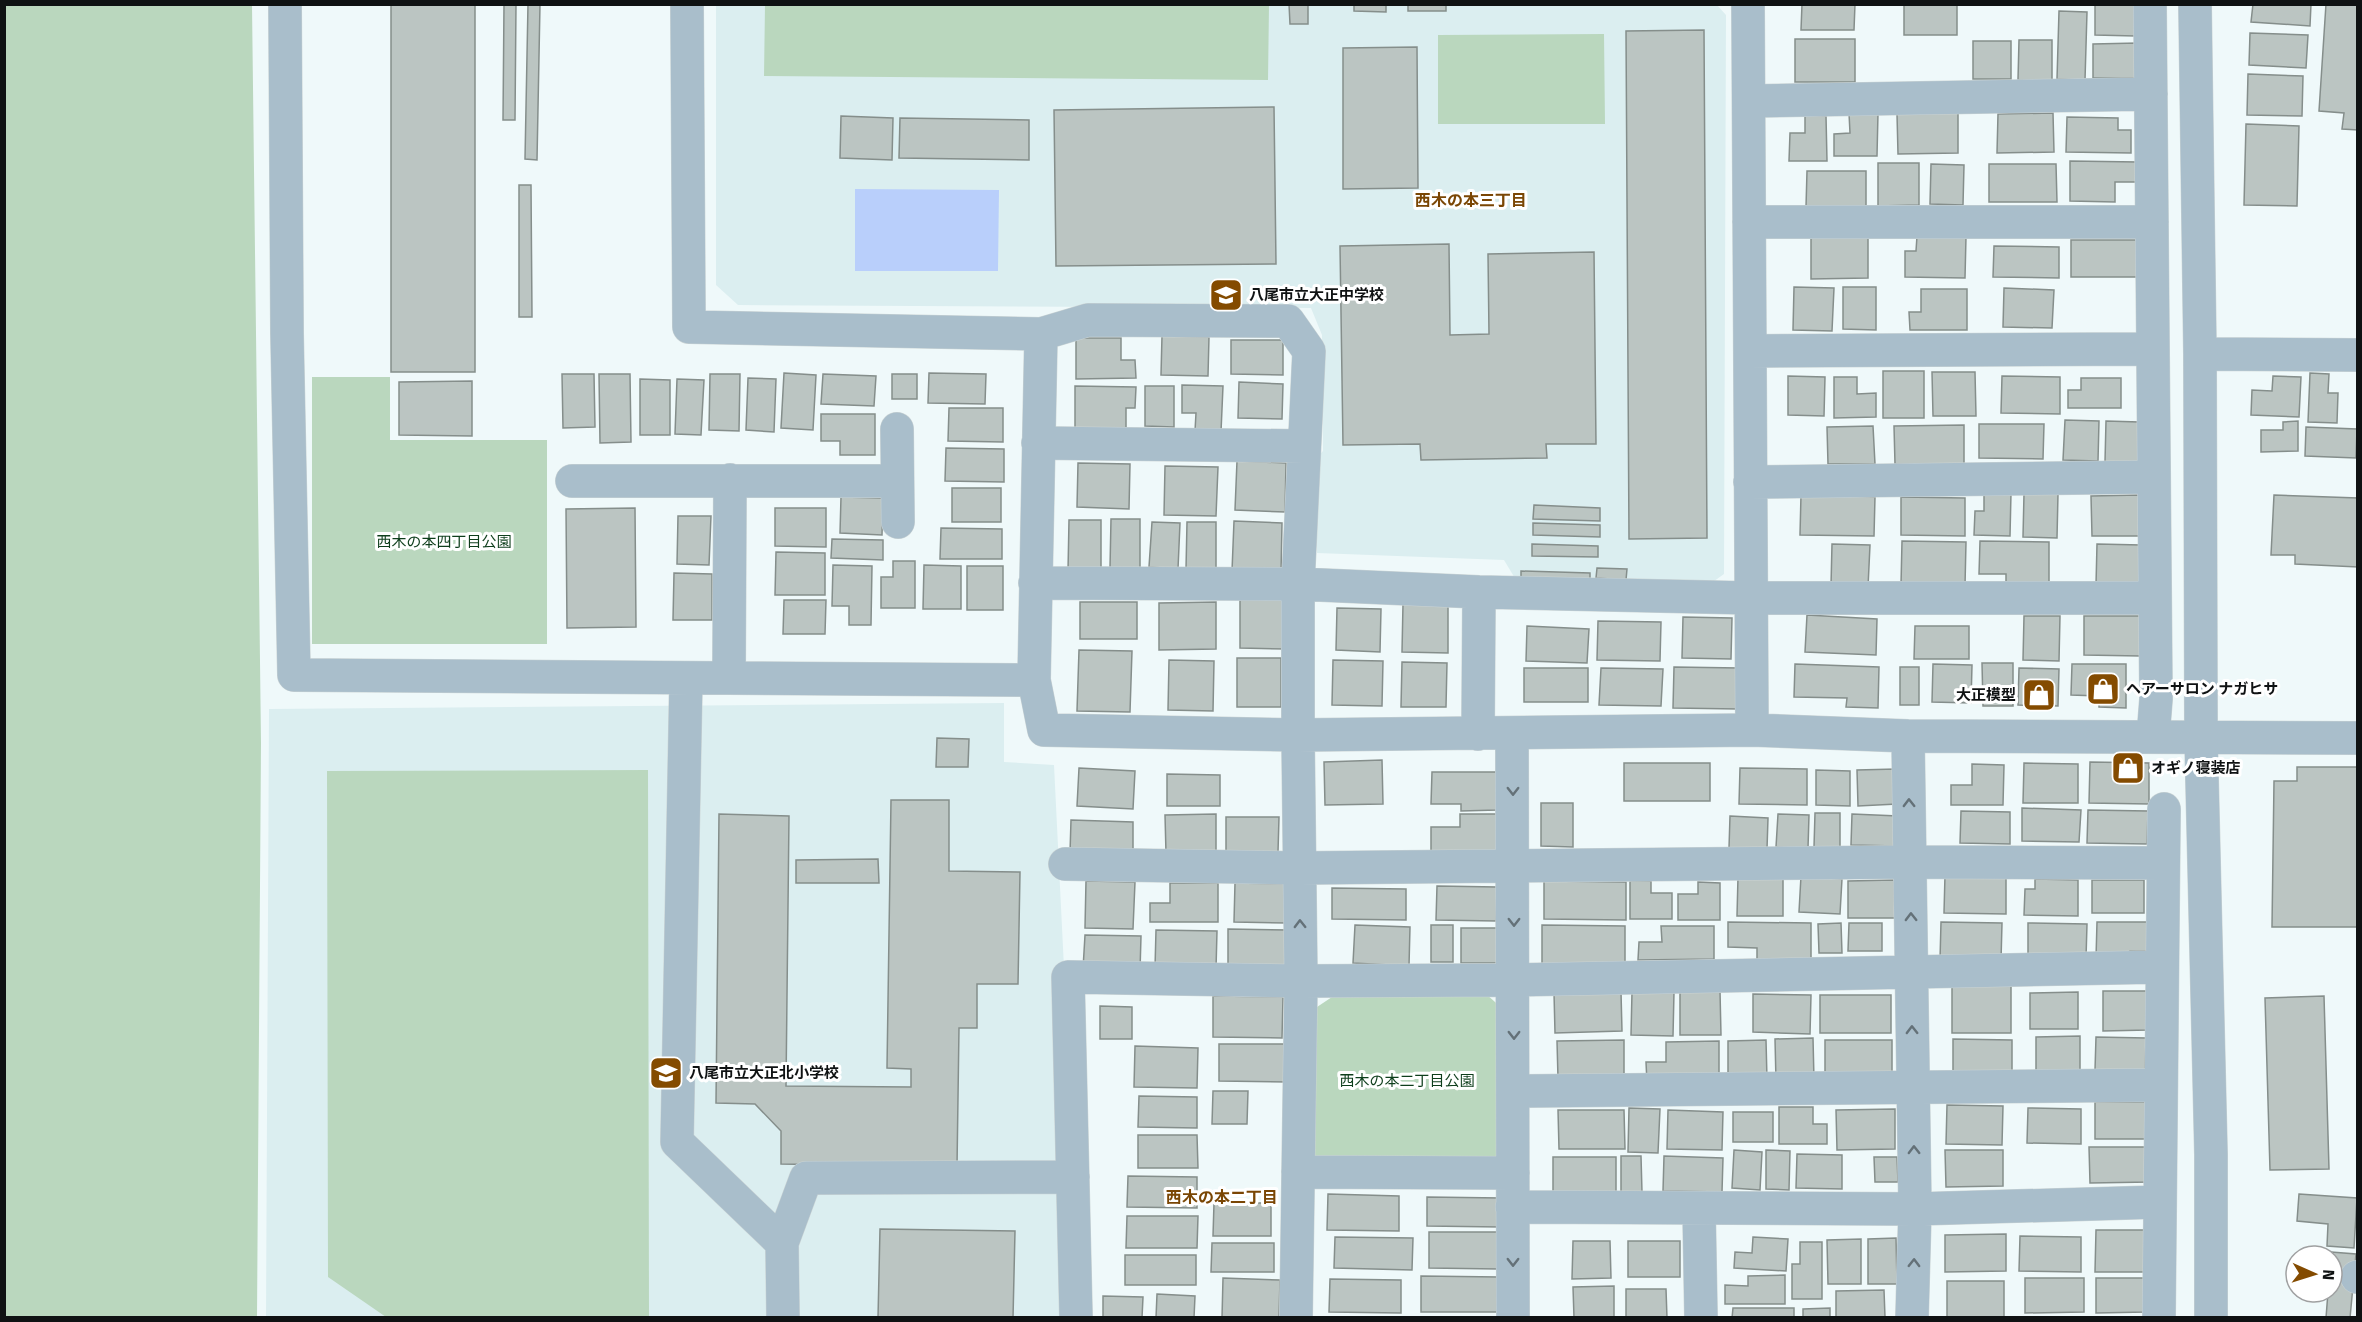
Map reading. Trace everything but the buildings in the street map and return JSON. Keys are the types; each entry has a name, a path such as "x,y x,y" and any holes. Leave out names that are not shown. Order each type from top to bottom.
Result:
{"street":[{"path":"285,4 287,333 294,675 1034,680"},
{"path":"687,4 689,327 1041,334 1088,321 1288,321 1309,351 1299,584 1301,981 1296,1317"},
{"path":"1748,4 1752,730"},
{"path":"2150,4 2156,699 2153,737"},
{"path":"2195,4 2200,354 2201,737 2211,1155 2211,1317"},
{"path":"1749,100 2151,94"},
{"path":"1749,222 2152,222"},
{"path":"1041,334 1034,680 1044,730 1298,735 1752,730 1908,736 2358,738"},
{"path":"1750,351 2153,349"},
{"path":"2200,354 2358,355"},
{"path":"897,429 898,522"},
{"path":"1038,442 1304,446"},
{"path":"1750,482 2154,477"},
{"path":"729,678 730,480"},
{"path":"572,482 897,481"},
{"path":"1035,583 1299,584 1479,592 1751,598 2155,598"},
{"path":"1478,734 1479,592"},
{"path":"686,678 677,1142 782,1243"},
{"path":"1512,733 1513,1317"},
{"path":"1908,736 1915,1209 1912,1317"},
{"path":"2159,1317 2164,809"},
{"path":"1065,864 1300,868 1910,862 2163,863"},
{"path":"1076,1317 1068,978 1301,981 1514,980 2162,967"},
{"path":"1513,1091 2161,1085"},
{"path":"1298,1172 1513,1173"},
{"path":"783,1317 782,1243 806,1178 1073,1177"},
{"path":"1512,1207 1915,1209 2159,1202"},
{"path":"1700,1208 1701,1317"}],"shaded area":[{"name":"八尾市立大正中学校","path":"716,5 1717,5 1726,15 1724,574 1710,584 1516,580 1504,560 1317,553 1316,458 1323,451 1322,335 1311,308 738,305 716,285"},
{"name":"八尾市立大正北小学校","path":"1004,703 1004,762 1054,765 1064,968 1066,1317 266,1318 269,709"}],"green space":[{"path":"5,4 252,5 261,743 257,1317 5,1317"},
{"path":"765,5 1269,5 1268,80 764,76"},
{"path":"1604,34 1605,124 1438,124 1438,35"},
{"name":"西木の本四丁目公園","path":"312,377 390,377 390,440 547,440 547,644 312,644"},
{"path":"648,770 649,1317 386,1317 328,1277 327,771"},
{"name":"西木の本二丁目公園","path":"1486,994 1504,1010 1501,1167 1320,1164 1310,1152 1314,1009 1332,997"}],"water":[{"path":"855,189 999,190 998,271 855,271"}],"place":[{"name":"八尾市立大正中学校","path":"1226,295"},
{"name":"ヘアーサロン ナガヒサ","path":"2103,689"},
{"name":"大正模型","path":"2039,695"},
{"name":"オギノ寝装店","path":"2128,768"},
{"name":"八尾市立大正北小学校","path":"666,1073"}],"district":[{"name":"西木の本三丁目","path":"1471,200"},
{"name":"西木の本二丁目","path":"1222,1197"}]}
